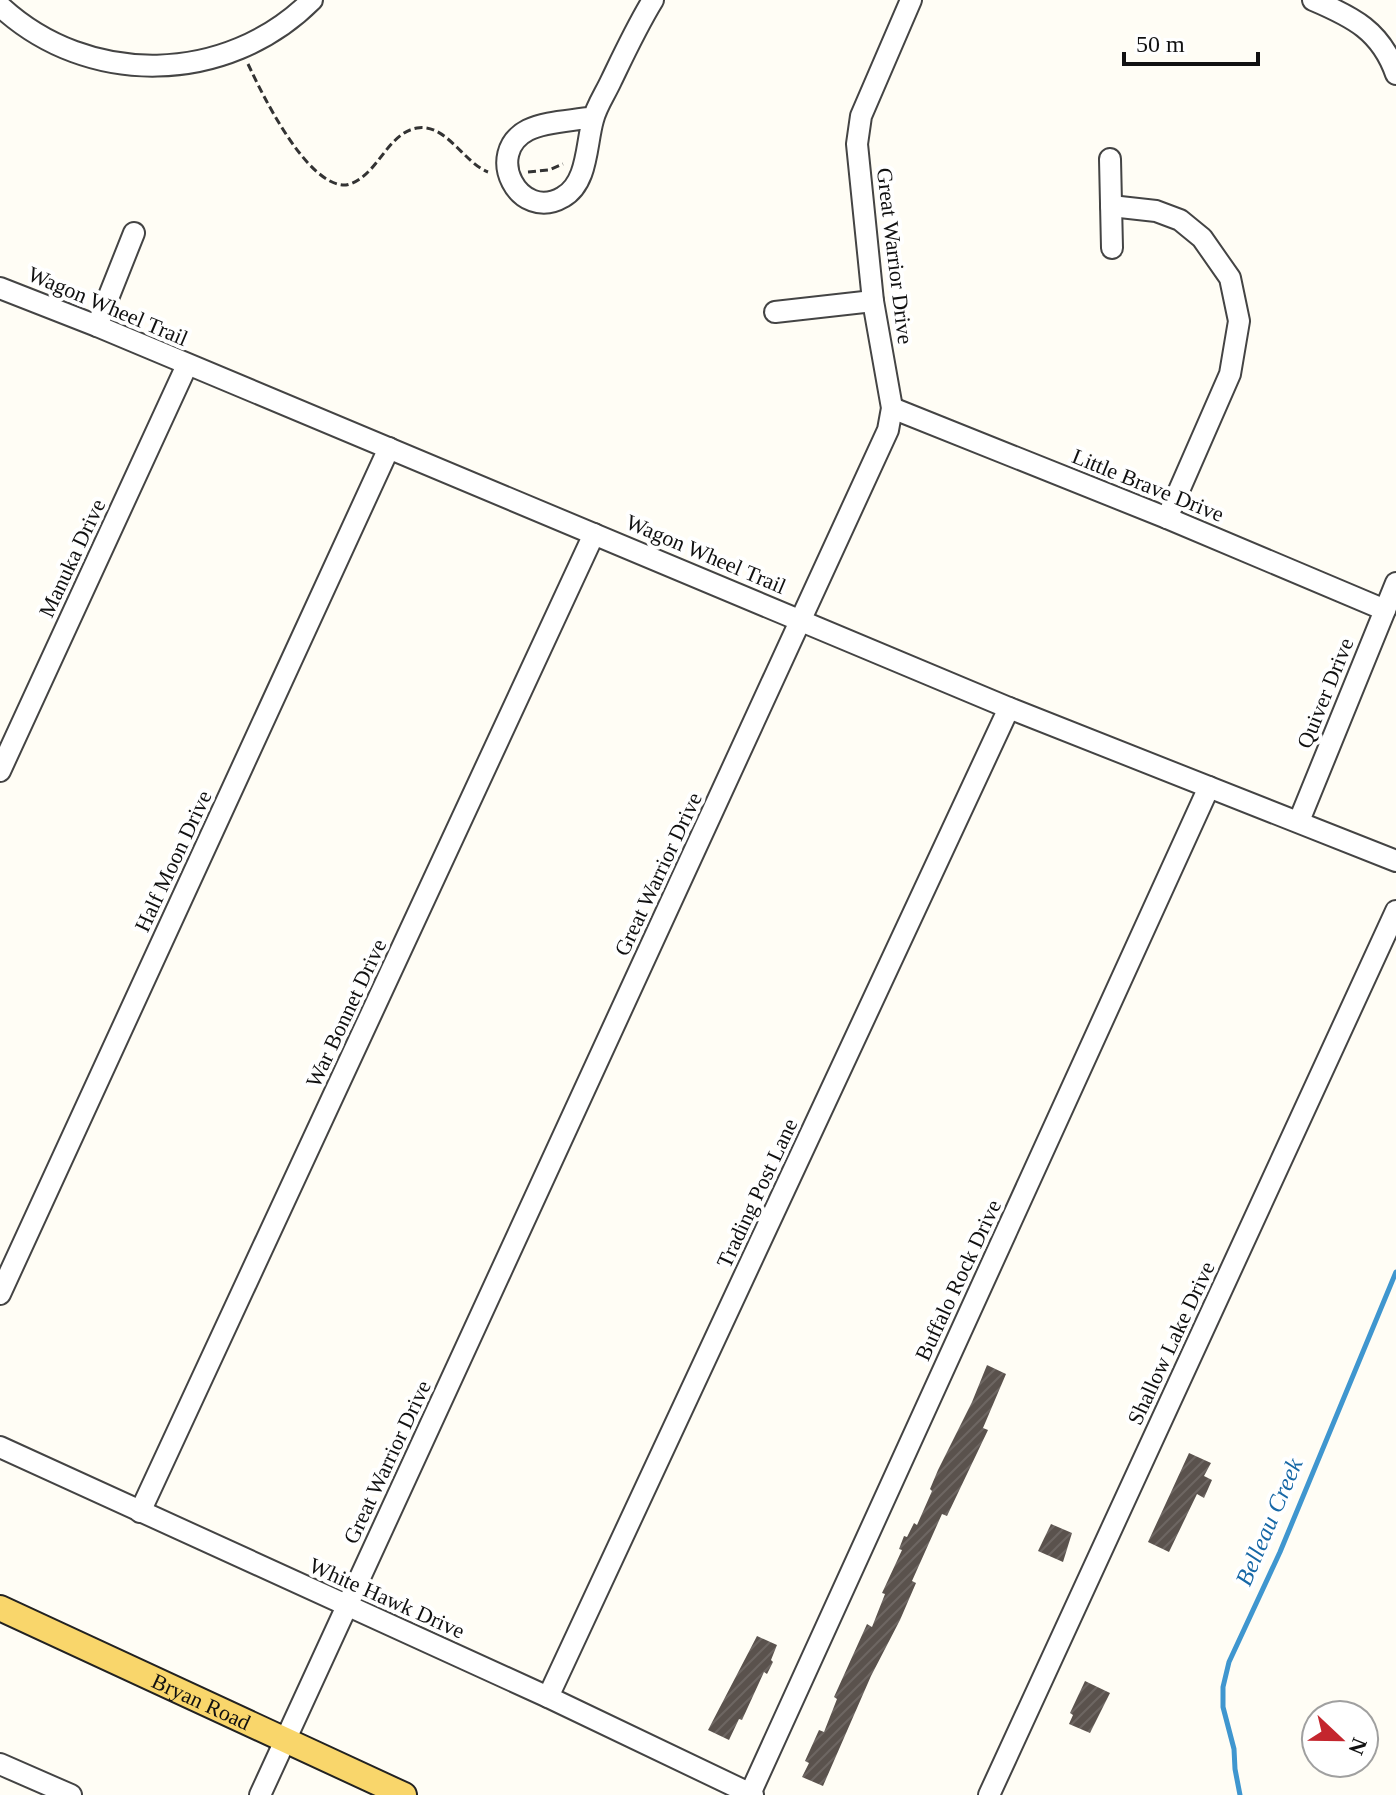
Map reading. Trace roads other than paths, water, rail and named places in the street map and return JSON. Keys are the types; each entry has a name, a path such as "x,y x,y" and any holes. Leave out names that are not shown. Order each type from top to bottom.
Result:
{"main road":[{"name":"Bryan Road","path":"0,1608 404,1795"}],"street":[{"path":"0,6 21,24 69,51 114,64 152,67 214,58 255,43 279,29 312,0"},
{"path":"593,117 531,129 519,137 507,158 508,173 518,192 533,201 548,203 562,198 574,188 581,173 593,117 653,0"},
{"name":"Great Warrior Drive","path":"260,1795 888,430 892,408 873,301 858,158 861,116 911,0"},
{"path":"1313,0 1336,10 1376,35 1396,74"},
{"path":"1110,159 1112,248"},
{"path":"1111,206 1156,211 1180,220 1202,238 1230,278 1239,321 1230,374 1167,518"},
{"path":"97,326 134,233"},
{"name":"Wagon Wheel Trail","path":"0,288 1009,708 1396,861"},
{"path":"775,312 873,301"},
{"name":"Manuka Drive","path":"0,771 187,365"},
{"name":"Little Brave Drive","path":"892,408 1167,518 1385,610"},
{"name":"Half Moon Drive","path":"0,1294 389,448"},
{"name":"War Bonnet Drive","path":"140,1512 594,534"},
{"name":"Quiver Drive","path":"1299,821 1396,583"},
{"name":"Trading Post Lane","path":"548,1697 1009,708"},
{"name":"Buffalo Rock Drive","path":"751,1794 1209,787"},
{"name":"Shallow Lake Drive","path":"989,1795 1396,911"},
{"name":"White Hawk Drive","path":"0,1447 548,1697 751,1794"},
{"path":"0,1764 71,1795"}],"waterway":[{"name":"Belleau Creek","path":"1240,1795 1234,1749 1223,1707 1223,1687 1229,1662 1280,1552 1396,1272"}]}
